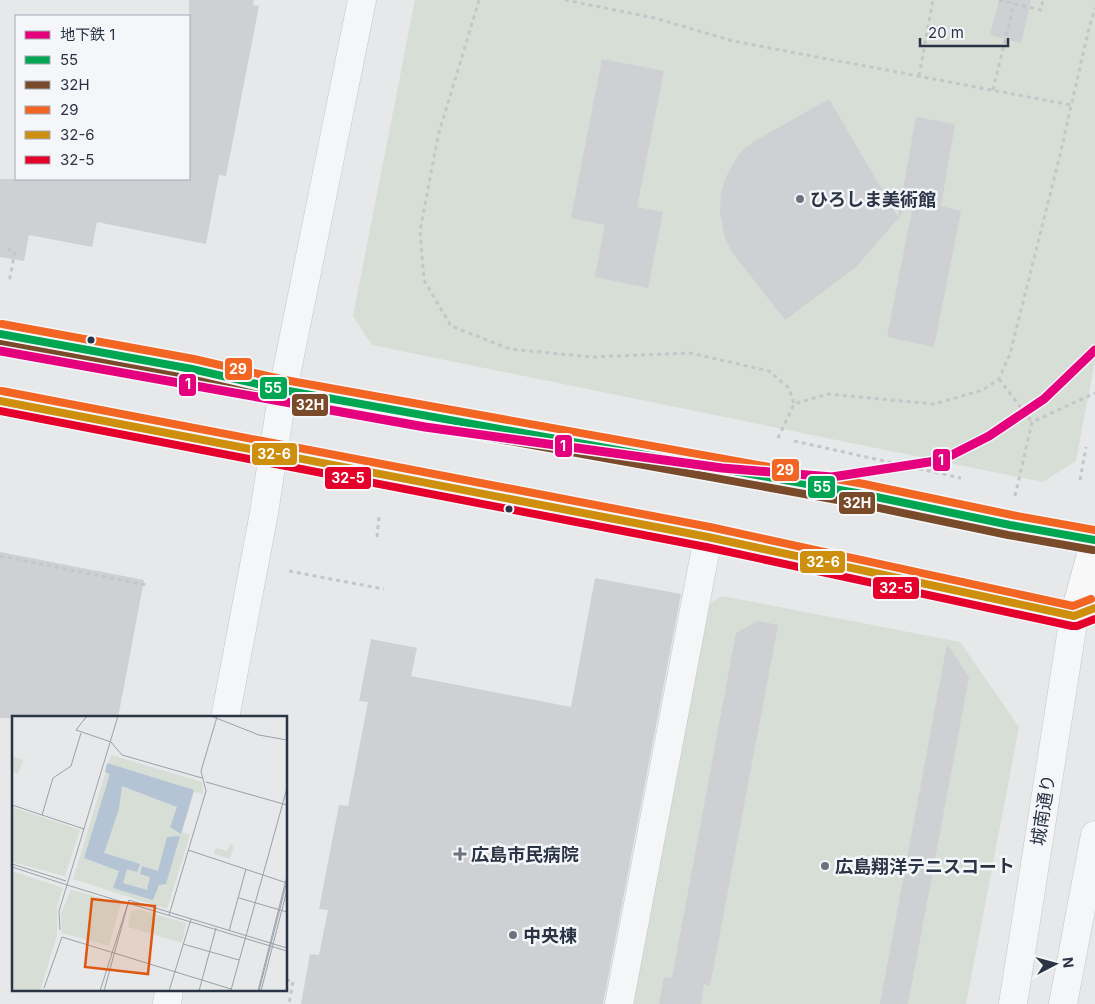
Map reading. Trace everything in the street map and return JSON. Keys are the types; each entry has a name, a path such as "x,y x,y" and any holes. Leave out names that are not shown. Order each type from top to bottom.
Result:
{"highway":[{"path":"0,334 192,370 283,390 862,494 1010,525 1095,540 1084,612 708,537 0,401"}],"street":[{"path":"225,716 264,514 283,390 362,0"},
{"path":"619,1004 708,537"},
{"name":"城南通り","path":"1012,1004 1084,612"},
{"path":"1063,1004 1095,835"}],"path":[{"path":"479,0 438,136 420,231 424,280 451,326 510,349 591,357 690,353 769,371 789,388 794,404 778,438"},
{"path":"565,0 655,18 733,41 1071,105"},
{"path":"919,76 933,0"},
{"path":"999,0 1041,10 1043,0"},
{"path":"993,90 1014,3"},
{"path":"794,404 828,394 934,404 983,390 999,379 1010,354 1095,8"},
{"path":"8,249 15,251 9,283"},
{"path":"999,379 1032,422"},
{"path":"1032,422 1095,393"},
{"path":"1015,496 1032,422"},
{"path":"794,441 961,478"},
{"path":"1080,480 1086,447"},
{"path":"377,537 380,516"},
{"path":"0,556 147,585"},
{"path":"289,571 384,589"},
{"path":"288,980 294,981 289,1004"}],"shaded area":[{"path":"415,0 1095,0 1095,360 1076,461 1043,482 372,345 353,316"},
{"name":"広島翔洋テニスコート","path":"722,596 960,642 1019,727 966,1004 631,1004 706,606"}],"building":[{"path":"189,0 254,0 253,5 259,6 226,176 219,175 206,244 97,222 92,247 29,235 24,261 0,257 0,179 190,180"},
{"path":"999,0 1031,0 1021,43 990,35"},
{"path":"602,59 664,71 637,207 663,212 648,288 595,277 605,225 571,218"},
{"name":"ひろしま美術館","path":"829,99 898,217 916,117 955,124 941,206 961,211 934,347 887,337 914,200 856,267 785,320 732,252 725,238 720,212 721,193 726,177 742,151 755,141"},
{"path":"0,552 144,580 118,716 12,716 12,718 0,718"},
{"name":"広島市民病院","path":"595,578 681,594 603,1004 301,1004 310,954 319,955 328,910 319,909 339,805 348,806 368,702 359,701 371,639 417,648 411,676 571,707"},
{"path":"758,621 778,625 710,986 704,984 701,1004 659,1004 664,977 672,978 736,633"},
{"path":"947,644 969,677 908,1004 880,1004"}],"metro line":[{"name":"1","path":"0,351 425,427 722,468 832,477 942,460 989,436 1044,399 1095,350"}],"transit line":[{"name":"29","path":"2,324 194,359 285,380 864,484 1095,530"},
{"name":"55","path":"0,334 192,369 283,390 862,494 1010,525 1095,540"},
{"name":"32H","path":"0,344 190,379 281,400 860,504 1008,535 1093,550"},
{"name":"29","path":"2,391 710,527 1073,606 1091,599"},
{"name":"32-6","path":"0,401 708,537 1074,616 1095,608"},
{"name":"32-5","path":"0,411 706,547 1072,626 1095,619"}],"place":[{"name":"ひろしま美術館","path":"800,199"},
{"name":"広島市民病院","path":"460,854"},
{"name":"広島翔洋テニスコート","path":"825,866"},
{"name":"中央棟","path":"513,935"}]}
